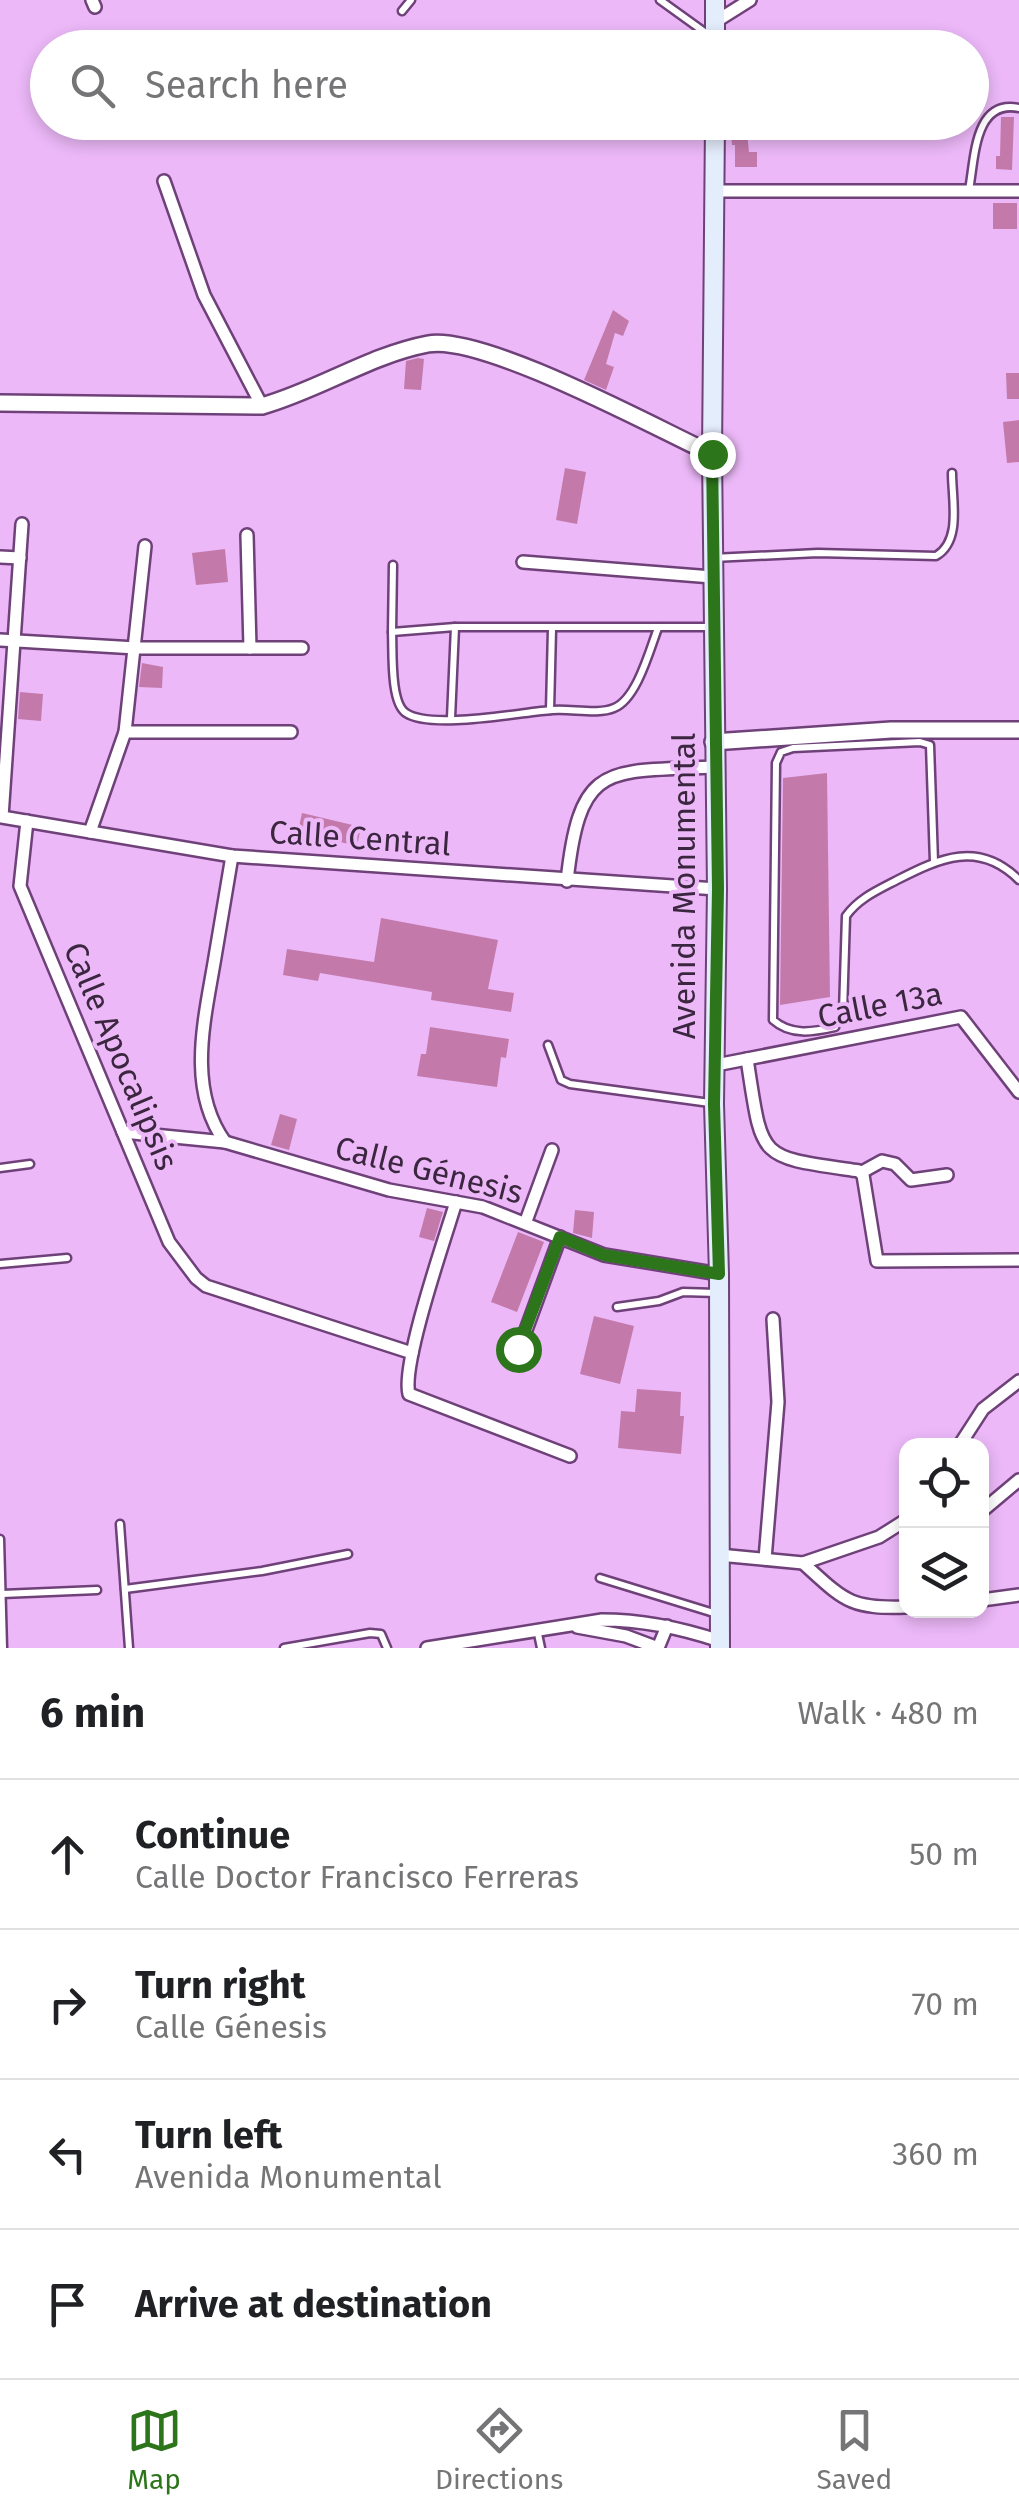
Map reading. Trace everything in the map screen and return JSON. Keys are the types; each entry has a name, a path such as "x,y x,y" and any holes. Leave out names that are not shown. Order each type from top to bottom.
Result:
{"main road":[{"path":"714,30 715,0"},
{"name":"Avenida Monumental","path":"715,140 712,626 718,889 714,1104 720,1644"}],"street":[{"path":"721,30 752,2"},
{"path":"164,180 204,294 262,406"},
{"path":"715,190 1019,191"},
{"path":"0,403 262,406 292,398 390,356 428,344 454,342 525,367 712,454"},
{"path":"2,816 7,640 22,524"},
{"path":"247,535 250,648"},
{"path":"90,832 125,732 145,546"},
{"path":"0,557 20,558"},
{"path":"523,562 712,567"},
{"path":"7,640 136,648 302,648"},
{"path":"713,742 891,730 1019,730"},
{"path":"125,732 291,732"},
{"path":"567,881 576,818 584,799 603,782 632,770 714,767"},
{"name":"Calle Central","path":"2,816 232,856 718,889"},
{"name":"Calle Apocalipsis","path":"26,821 20,886 168,1242 196,1278 220,1290 412,1353"},
{"path":"226,1142 215,1128 207,1105 200,1058 232,856"},
{"name":"Calle 13a","path":"716,1065 961,1017 1019,1092"},
{"path":"747,1059 758,1126 770,1150 782,1158 862,1172 882,1161 895,1164 911,1180 947,1175"},
{"name":"Calle Génesis","path":"123,1132 226,1142 389,1190 482,1206 604,1255 719,1284"},
{"path":"526,1221 552,1150"},
{"path":"862,1172 878,1261 1019,1260"},
{"path":"456,1202 412,1353 409,1394 570,1456"},
{"path":"518,1349 560,1237"},
{"path":"766,1559 778,1386 773,1318"},
{"path":"964,1438 983,1409 1019,1381"},
{"path":"989,1505 1019,1480"},
{"path":"719,1555 803,1562 879,1536 899,1524"},
{"path":"803,1562 844,1601 899,1607"},
{"path":"989,1599 1019,1594"},
{"path":"428,1648 537,1628 630,1620 667,1626 720,1644"},
{"path":"562,1625 626,1636 658,1648 667,1626"}],"lane":[{"path":"402,11 411,0"},
{"path":"660,0 705,30"},
{"path":"989,113 999,106 1019,108"},
{"path":"968,191 978,140"},
{"path":"712,567 818,553 936,556 948,548 952,538 952,473"},
{"path":"394,565 396,700 405,713 422,718 500,718 550,710 613,709 626,700 642,672 658,628"},
{"path":"392,632 455,627 712,626"},
{"path":"451,718 455,627"},
{"path":"550,710 552,629"},
{"path":"934,862 930,745 920,742 793,748 781,752 776,763 773,1020 782,1027 808,1032 834,1027 844,1012 846,916 868,895 948,856 972,856 999,864 1019,880"},
{"path":"548,1045 561,1080 570,1084 714,1104"},
{"path":"0,1168 30,1164"},
{"path":"0,1264 67,1258"},
{"path":"617,1307 659,1301 719,1284"},
{"path":"120,1524 129,1648"},
{"path":"0,1539 3,1648"},
{"path":"125,1589 262,1571 348,1554"},
{"path":"600,1578 719,1614"},
{"path":"2,1594 97,1590"},
{"path":"537,1628 541,1648"},
{"path":"284,1648 370,1632 381,1634 387,1648"}],"building":[{"path":"1001,117 1014,117 1012,170 996,169"},
{"path":"732,140 748,140 749,152 757,152 757,167 735,167"},
{"path":"993,203 1017,203 1017,229 993,229"},
{"path":"613,310 629,321 623,336 615,333 606,364 614,367 606,390 584,380"},
{"path":"424,359 421,390 404,389 406,361"},
{"path":"1006,373 1019,373 1019,399 1007,399"},
{"path":"1019,420 1019,462 1007,463 1003,422"},
{"path":"565,468 586,472 577,524 556,520"},
{"path":"225,549 228,582 196,585 192,553"},
{"path":"142,663 163,667 162,688 139,687"},
{"path":"20,692 43,694 41,721 18,719"},
{"path":"827,773 830,997 780,1005 783,778"},
{"path":"302,813 361,827 357,846 298,832"},
{"path":"381,918 498,940 488,989 514,993 511,1012 431,1000 432,992 320,973 318,981 283,975 287,949 374,962"},
{"path":"430,1027 509,1039 506,1058 501,1057 497,1087 417,1076 421,1054 426,1054"},
{"path":"280,1114 297,1119 289,1150 271,1145"},
{"path":"427,1208 443,1212 434,1241 419,1237"},
{"path":"575,1210 594,1212 592,1238 573,1233"},
{"path":"518,1232 544,1242 517,1312 491,1302"},
{"path":"594,1316 634,1326 620,1384 580,1374"},
{"path":"637,1389 681,1392 681,1454 618,1448 621,1411 635,1412"}],"route":[{"path":"518,1349 560,1237 604,1255 719,1274 714,1104 718,889 712,454"}]}
